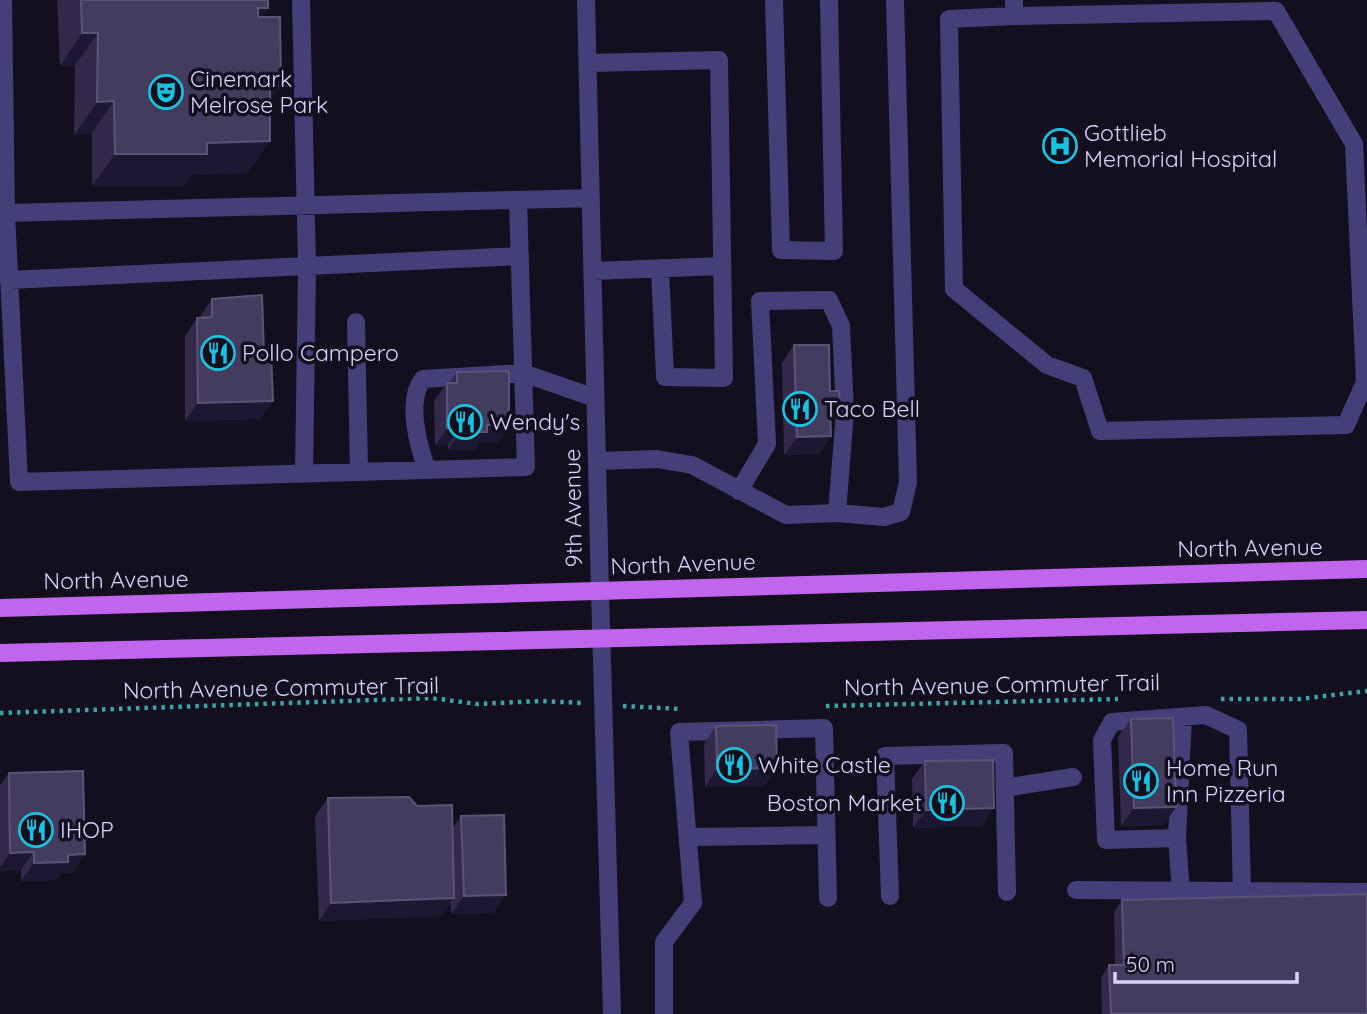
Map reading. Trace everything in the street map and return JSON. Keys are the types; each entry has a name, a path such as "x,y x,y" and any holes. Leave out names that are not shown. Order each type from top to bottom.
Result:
{"main road":[{"name":"North Avenue","path":"0,608 1367,569"},
{"path":"0,653 1367,620"}],"street":[{"path":"3,0 3,213 19,482 526,467 518,200"},
{"path":"301,0 307,266 304,473"},
{"name":"9th Avenue","path":"586,0 612,1014"},
{"path":"774,0 781,250 834,251 829,0"},
{"path":"597,461 657,458 692,465 786,515 837,513 884,517 901,512 908,482 895,0"},
{"path":"1014,8 1276,11 1354,144 1365,382 1346,425 1100,431 1083,378 1047,365 954,289 949,19 1014,8"},
{"path":"588,62 719,60 724,378 665,377 660,269"},
{"path":"3,213 591,198"},
{"path":"9,280 520,256"},
{"path":"592,271 722,266"},
{"path":"739,491 766,444 761,301 829,300 841,326 845,412 837,513"},
{"path":"356,322 359,472"},
{"path":"427,469 416,436 416,387 423,379 523,373 595,398"},
{"path":"1177,838 1106,840 1102,740 1112,722 1206,715 1238,730 1242,891"},
{"path":"1181,891 1177,838 1183,717"},
{"path":"664,1014 664,943 693,902 679,732 824,727 828,898"},
{"path":"890,896 885,756 1004,753 1007,892"},
{"path":"1005,788 1073,777"},
{"path":"688,837 827,835"},
{"path":"1076,890 1367,892"}],"path":[{"path":"1217,699 1300,699 1367,691"},
{"name":"North Avenue Commuter Trail","path":"0,713 432,698 477,704 562,702"},
{"name":"North Avenue Commuter Trail","path":"816,706 1119,699"},
{"path":"638,707 694,709"}],"building":[{"name":"Cinemark Melrose Park","path":"81,0 268,0 268,8 258,8 258,17 280,17 281,86 270,87 270,141 207,143 207,154 115,154 114,101 97,102 98,33 82,33"},
{"name":"Pollo Campero","path":"262,295 264,354 271,353 273,401 198,403 197,318 212,317 212,299"},
{"path":"794,345 829,345 830,391 839,391 840,408 830,408 831,436 797,437"},
{"path":"509,371 509,425 487,425 487,432 460,432 460,427 447,428 447,383 457,383 457,372"},
{"path":"1173,718 1176,807 1134,808 1131,719"},
{"path":"776,725 777,768 717,769 716,726"},
{"path":"993,760 994,808 926,810 925,761"},
{"name":"IHOP","path":"83,771 85,854 68,855 68,862 34,863 34,852 10,853 9,773"},
{"path":"409,797 417,806 452,805 454,898 331,903 328,798"},
{"path":"504,815 506,895 464,896 461,816"},
{"path":"1367,894 1367,1014 1111,1014 1109,965 1124,965 1122,900"}],"place":[{"name":"Cinemark Melrose Park","path":"166,92"},
{"name":"Gottlieb Memorial Hospital","path":"1060,146"},
{"name":"Pollo Campero","path":"218,353"},
{"name":"Taco Bell","path":"800,409"},
{"name":"Wendy's","path":"465,422"},
{"name":"White Castle","path":"734,765"},
{"name":"Home Run Inn Pizzeria","path":"1141,781"},
{"name":"Boston Market","path":"947,803"},
{"name":"IHOP","path":"36,830"}]}
